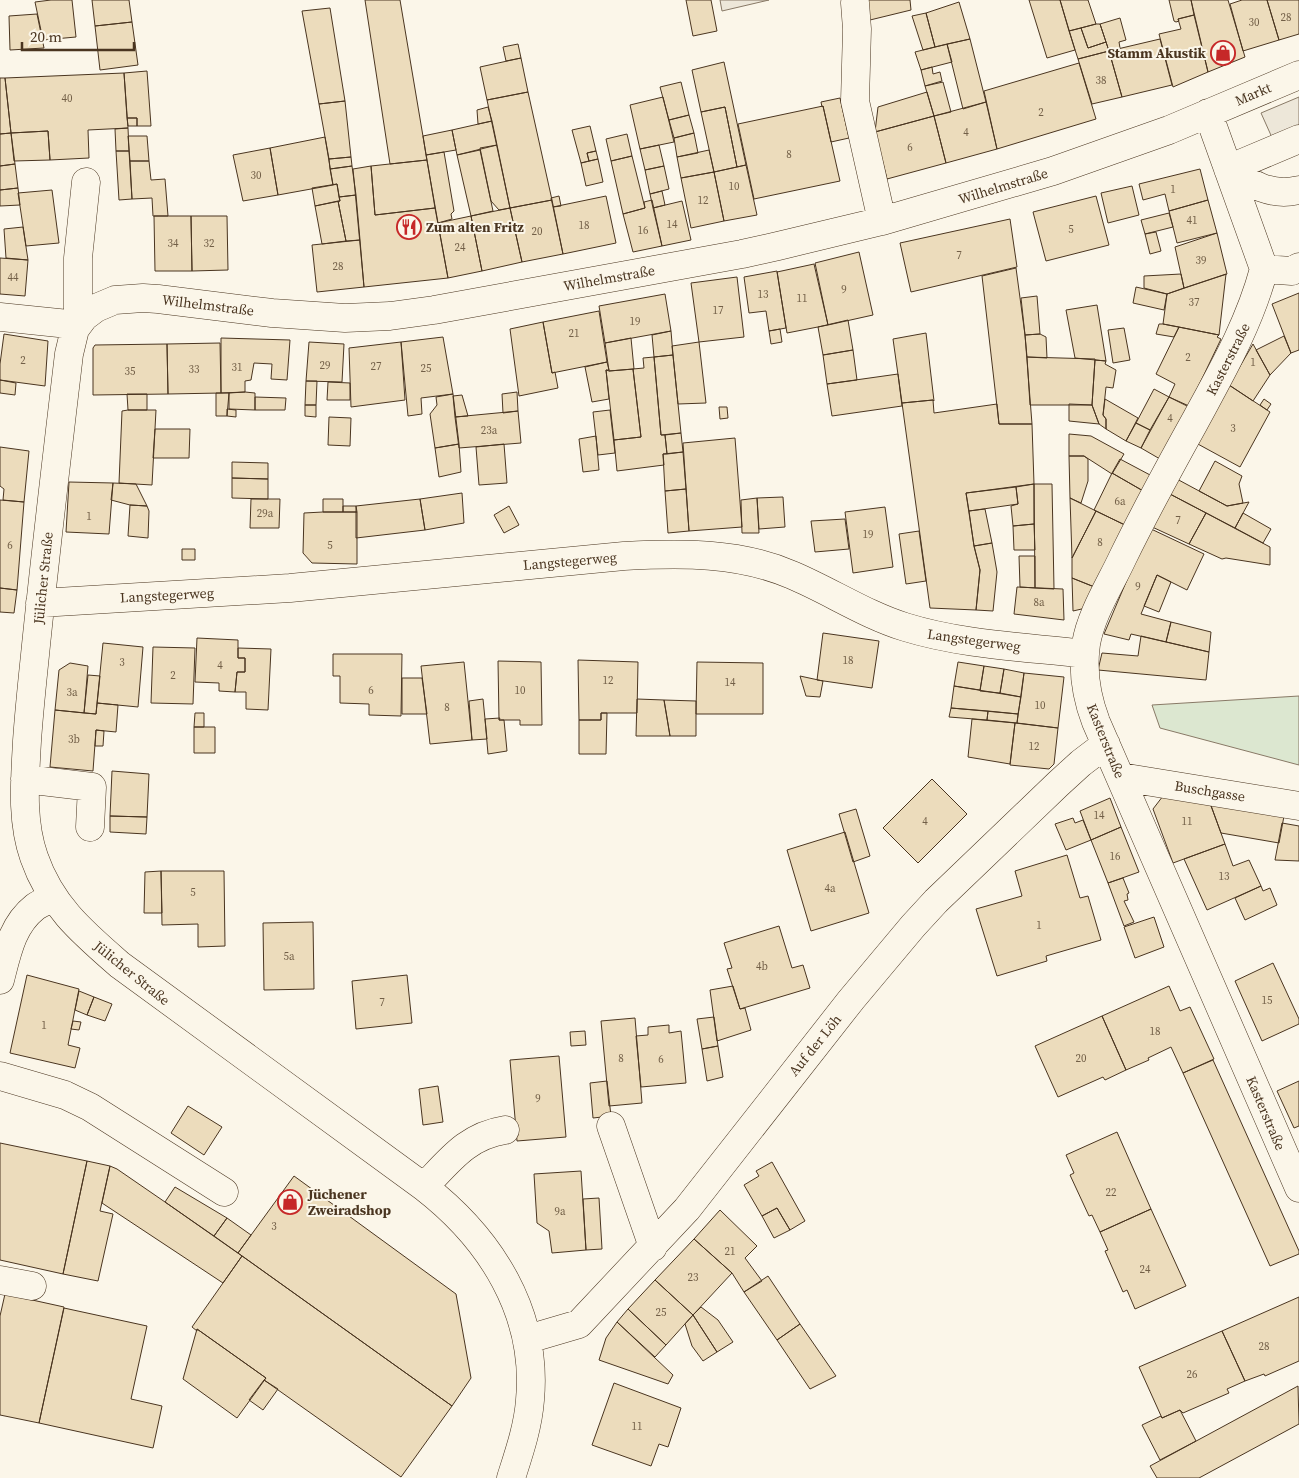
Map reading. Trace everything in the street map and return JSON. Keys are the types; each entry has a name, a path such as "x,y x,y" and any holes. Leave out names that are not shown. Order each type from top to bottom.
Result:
{"street":[{"path":"855,3 857,40 854,101 882,221"},
{"name":"Markt","path":"1208,113 1299,75"},
{"path":"1208,113 1264,269 1292,270 1299,267"},
{"name":"Wilhelmstraße","path":"78,325 91,312 104,304 115,300 143,298 300,316 345,318 390,316 434,310 742,254 882,221 1053,171 1128,145 1208,113"},
{"path":"1228,170 1299,139"},
{"path":"1228,170 1258,188 1289,192 1299,190"},
{"path":"0,317 78,325 78,258 86,182"},
{"name":"Kasterstraße","path":"1264,269 1252,310 1240,338 1142,518 1092,623 1085,654 1084,671 1087,696 1106,744 1299,1188"},
{"name":"Jülicher Straße","path":"78,325 72,338 69,354 31,688 25,779 26,826 37,864 53,898 79,929 120,965 424,1187 465,1224 494,1261 520,1310 528,1339 530,1358 530,1400 526,1426 511,1478"},
{"name":"Langstegerweg","path":"40,603 290,588 624,556 659,554 708,556 754,562 780,570 874,615 918,631 965,641 1085,654"},
{"name":"Auf der Löh","path":"528,1339 579,1324 653,1247 704,1188 871,975 913,926 1058,784 1106,744"},
{"name":"Buschgasse","path":"1120,777 1299,806"},
{"path":"25,779 92,788 90,827"},
{"path":"0,980 9,945 20,923 35,907 53,898"},
{"path":"0,1076 65,1095 90,1107 224,1192"},
{"path":"611,1126 653,1247"},
{"path":"424,1187 470,1141 494,1131 506,1130"},
{"path":"0,1280 32,1286"}],"green space":[{"path":"1299,696 1299,765 1160,728 1152,705"}],"shaded area":[{"path":"720,0 769,0 722,11"},
{"path":"1299,97 1299,131 1274,142 1261,113"}],"building":[{"path":"72,0 76,37 43,40 35,2"},
{"path":"92,0 129,0 132,22 95,26"},
{"path":"365,0 400,0 427,160 390,164"},
{"path":"686,0 711,0 717,31 693,36"},
{"path":"865,0 910,0 911,10 870,20"},
{"path":"1029,0 1060,0 1075,50 1047,58"},
{"path":"1060,0 1088,0 1096,24 1069,31"},
{"path":"1169,0 1191,0 1194,15 1178,19 1179,21 1176,22 1174,21"},
{"path":"1191,0 1228,0 1245,57 1208,72"},
{"path":"1242,0 1267,0 1279,40 1243,51 1230,4"},
{"path":"1267,0 1299,0 1299,34 1279,40"},
{"path":"959,2 970,39 935,47 926,13"},
{"path":"330,8 345,101 319,104 302,11"},
{"path":"926,13 935,47 923,50 912,16"},
{"path":"37,14 44,48 10,50 9,16"},
{"path":"1194,15 1208,72 1173,87 1159,34 1181,29 1178,19"},
{"path":"1120,18 1126,40 1119,42 1120,48 1109,51 1100,24"},
{"path":"132,22 138,65 100,70 95,26"},
{"path":"1100,24 1106,42 1088,48 1081,28"},
{"path":"1081,28 1088,48 1106,42 1109,51 1078,59 1069,31"},
{"path":"970,39 986,102 963,109 947,44"},
{"path":"1160,39 1172,85 1122,97 1109,51"},
{"path":"518,44 521,58 506,61 503,47"},
{"path":"947,44 952,62 921,70 915,52"},
{"path":"1109,51 1122,97 1092,104 1078,59"},
{"path":"521,58 528,92 487,100 480,67"},
{"path":"724,62 746,165 737,167 725,107 701,112 692,70"},
{"path":"1079,63 1096,119 997,149 984,91"},
{"path":"932,67 933,74 940,72 942,81 925,86 921,70"},
{"path":"147,71 151,126 137,126 137,118 127,118 124,73"},
{"path":"124,73 128,128 88,130 89,158 50,160 48,131 11,133 5,78"},
{"path":"0,78 5,78 11,133 0,134"},
{"path":"681,82 689,115 669,120 660,87"},
{"path":"943,82 951,112 934,116 925,86"},
{"path":"528,92 552,200 510,208 487,100"},
{"path":"927,92 934,116 875,132 878,107"},
{"path":"663,97 674,142 640,149 630,105"},
{"path":"840,98 849,138 831,142 821,102"},
{"path":"345,101 351,157 329,159 319,104"},
{"path":"986,102 997,149 946,163 934,116"},
{"path":"823,106 840,181 754,199 738,124"},
{"path":"488,107 492,121 478,124 477,110"},
{"path":"725,107 737,167 714,172 701,112"},
{"path":"689,115 694,133 674,138 669,120"},
{"path":"934,116 946,163 887,179 875,132"},
{"path":"127,118 137,118 137,126 128,126"},
{"path":"492,121 497,145 457,155 452,130"},
{"path":"590,126 596,151 587,153 589,161 581,163 572,130"},
{"path":"128,128 129,151 116,151 115,129"},
{"path":"452,130 456,150 426,155 423,136"},
{"path":"48,131 50,160 14,161 11,133"},
{"path":"11,133 15,164 0,166 0,134"},
{"path":"694,133 698,153 677,157 674,138"},
{"path":"627,134 632,156 611,161 606,139"},
{"path":"128,136 147,136 149,161 130,161"},
{"path":"325,137 333,185 278,195 270,148"},
{"path":"497,145 510,208 499,210 491,201 480,148"},
{"path":"659,145 664,166 645,170 640,149"},
{"path":"270,148 278,195 243,201 233,155"},
{"path":"480,150 493,211 471,216 457,155"},
{"path":"709,150 714,172 681,178 677,157"},
{"path":"116,151 129,151 132,199 119,200"},
{"path":"596,151 598,159 589,161 587,153"},
{"path":"444,152 454,211 451,214 452,219 438,223 426,155"},
{"path":"632,156 645,208 623,214 611,161"},
{"path":"351,157 352,166 330,169 329,159"},
{"path":"598,159 603,182 586,186 581,163"},
{"path":"427,160 435,208 375,215 371,166"},
{"path":"130,161 149,161 151,180 165,179 168,216 153,216 152,198 132,199"},
{"path":"15,164 18,188 0,190 0,166"},
{"path":"746,165 757,215 724,221 714,172"},
{"path":"352,166 356,195 339,197 337,184 333,185 330,169"},
{"path":"371,166 375,215 435,208 448,278 364,287 353,169"},
{"path":"664,166 669,189 650,194 645,170"},
{"path":"1200,169 1208,200 1169,211 1165,194 1143,200 1139,184"},
{"path":"714,172 724,221 691,228 681,178"},
{"path":"337,184 340,201 315,206 312,188"},
{"path":"1132,186 1139,215 1108,223 1101,193"},
{"path":"18,188 20,205 0,206 0,190"},
{"path":"52,190 59,243 26,246 18,193"},
{"path":"662,191 665,205 653,208 650,194"},
{"path":"356,195 360,240 346,241 338,201 340,201 339,197"},
{"path":"559,196 561,206 553,207 551,198"},
{"path":"606,196 616,243 563,254 553,207"},
{"path":"1096,196 1109,245 1046,261 1033,212"},
{"path":"552,200 563,254 522,262 510,208"},
{"path":"652,200 662,246 633,252 623,214 645,208 644,202"},
{"path":"1208,200 1217,233 1177,243 1169,211"},
{"path":"338,201 346,241 322,244 315,206"},
{"path":"682,201 691,240 662,246 653,208"},
{"path":"510,208 522,262 482,271 471,216"},
{"path":"1169,213 1173,227 1145,234 1141,220"},
{"path":"154,216 191,216 192,271 155,271"},
{"path":"191,216 227,216 228,270 192,271"},
{"path":"471,216 482,271 448,278 438,223"},
{"path":"1010,219 1017,267 911,292 900,243"},
{"path":"23,227 28,260 6,258 4,229"},
{"path":"1156,232 1161,251 1150,254 1145,234"},
{"path":"1217,233 1227,274 1184,288 1175,247"},
{"path":"360,240 364,287 317,292 312,245"},
{"path":"859,252 873,315 828,325 815,263"},
{"path":"0,258 28,260 25,296 0,294"},
{"path":"814,264 828,325 787,333 777,272"},
{"path":"1016,268 1025,335 1032,424 999,424 982,276"},
{"path":"777,271 786,328 769,331 766,311 749,313 744,277"},
{"path":"1181,274 1184,288 1167,294 1144,288 1144,276"},
{"path":"1226,274 1219,335 1163,324 1167,294"},
{"path":"737,277 744,337 699,342 691,283"},
{"path":"1136,287 1167,294 1164,310 1133,303"},
{"path":"1299,293 1299,350 1291,353 1272,304"},
{"path":"665,294 671,331 605,343 599,306"},
{"path":"1037,296 1040,334 1025,335 1021,298"},
{"path":"1097,305 1106,361 1075,358 1066,310"},
{"path":"599,311 607,362 552,373 543,322"},
{"path":"848,320 853,350 823,355 818,327"},
{"path":"543,322 552,373 555,372 558,388 519,396 510,329"},
{"path":"1159,324 1179,327 1174,337 1156,334"},
{"path":"1179,327 1219,335 1217,337 1221,339 1189,406 1169,397 1175,384 1156,374"},
{"path":"1124,328 1130,360 1113,363 1108,330"},
{"path":"780,329 782,342 771,344 769,331"},
{"path":"671,331 673,355 654,357 652,335"},
{"path":"926,333 934,401 902,403 893,339"},
{"path":"4,334 48,341 45,386 0,380"},
{"path":"1040,334 1046,337 1047,358 1027,357 1025,335"},
{"path":"1284,336 1291,353 1270,375 1256,350"},
{"path":"443,337 453,394 421,398 422,414 408,416 401,342"},
{"path":"221,338 290,340 287,380 271,379 272,364 254,363 251,380 245,381 245,392 221,393"},
{"path":"631,338 634,369 609,371 605,343"},
{"path":"309,342 344,344 342,382 306,381"},
{"path":"401,342 405,400 351,407 349,348"},
{"path":"699,342 706,403 678,404 672,346"},
{"path":"220,343 221,393 168,394 167,344"},
{"path":"167,344 168,394 93,395 93,348 95,345"},
{"path":"1253,344 1270,375 1253,401 1229,385"},
{"path":"853,350 857,380 827,384 823,355"},
{"path":"673,355 681,433 661,435 654,357"},
{"path":"654,357 661,435 665,435 667,454 663,454 664,465 617,471 614,440 641,437 633,369 644,368 643,358"},
{"path":"1027,357 1095,359 1092,405 1030,405"},
{"path":"1095,360 1106,361 1105,364 1116,370 1113,388 1106,387 1103,415 1106,419 1106,429 1099,424 1092,405"},
{"path":"607,362 609,370 606,370 609,399 592,402 585,367"},
{"path":"633,369 641,437 614,440 606,370"},
{"path":"898,374 902,406 832,416 827,384"},
{"path":"0,380 16,383 15,395 0,393"},
{"path":"306,381 317,381 316,405 305,405"},
{"path":"328,382 350,383 350,400 327,400"},
{"path":"1229,385 1270,412 1240,467 1196,443"},
{"path":"1154,389 1169,397 1150,430 1136,423"},
{"path":"517,392 518,411 503,413 502,394"},
{"path":"216,393 229,393 227,416 216,416"},
{"path":"229,393 255,393 255,410 229,409"},
{"path":"127,394 147,394 147,410 128,410"},
{"path":"453,394 459,444 435,448 430,414 437,405 436,397"},
{"path":"462,395 468,416 455,417 453,396"},
{"path":"255,397 286,398 285,410 255,410"},
{"path":"1169,397 1189,407 1160,459 1141,448"},
{"path":"1105,399 1138,418 1126,441 1106,429 1106,419 1103,415"},
{"path":"1264,399 1271,404 1267,410 1260,405"},
{"path":"933,400 934,413 997,404 999,424 1032,424 1034,484 966,493 974,546 980,570 976,610 930,608 902,403"},
{"path":"1069,404 1092,405 1099,424 1069,421"},
{"path":"305,405 316,405 316,417 305,416"},
{"path":"719,407 727,407 728,418 720,419"},
{"path":"227,409 236,410 236,417 227,416"},
{"path":"156,410 152,485 119,483 122,411"},
{"path":"610,410 615,453 598,455 593,412"},
{"path":"518,411 521,443 459,448 455,417"},
{"path":"329,417 351,418 350,446 328,445"},
{"path":"1136,423 1150,430 1141,448 1126,441"},
{"path":"155,429 190,429 189,458 153,458"},
{"path":"681,433 683,452 667,454 665,435"},
{"path":"1069,434 1091,436 1124,454 1112,474 1084,456 1069,456"},
{"path":"596,436 599,470 583,472 579,439"},
{"path":"735,438 742,527 689,531 683,443"},
{"path":"459,444 461,472 439,477 435,448"},
{"path":"504,444 507,483 479,485 476,447"},
{"path":"0,447 29,451 24,502 3,500 4,489 0,486"},
{"path":"683,452 686,489 665,491 663,454"},
{"path":"1069,456 1084,456 1088,459 1088,481 1081,503 1070,498"},
{"path":"1120,459 1152,476 1145,492 1112,473"},
{"path":"1215,461 1242,476 1239,484 1243,503 1227,506 1199,491"},
{"path":"232,462 268,463 268,479 232,478"},
{"path":"1112,473 1145,492 1127,526 1094,510"},
{"path":"232,478 268,479 268,499 232,498"},
{"path":"1175,478 1227,506 1249,502 1235,528 1168,493"},
{"path":"69,482 113,483 109,534 66,532"},
{"path":"113,483 136,484 147,506 130,505 111,500"},
{"path":"1034,484 1034,524 1013,526 1011,506 1018,504 1016,487"},
{"path":"1034,484 1052,484 1054,589 1035,588"},
{"path":"1016,487 1018,504 969,511 966,493"},
{"path":"686,489 689,531 668,533 665,491"},
{"path":"462,493 464,523 425,530 420,499"},
{"path":"1168,493 1206,513 1189,544 1150,526"},
{"path":"783,497 785,527 759,529 757,498"},
{"path":"757,498 759,533 742,533 741,500"},
{"path":"1070,498 1096,511 1072,558"},
{"path":"251,499 280,499 279,528 250,528"},
{"path":"323,499 343,499 343,512 323,512"},
{"path":"420,499 425,530 356,538 356,506"},
{"path":"0,500 24,502 17,590 0,588"},
{"path":"130,505 147,506 149,511 148,538 128,536"},
{"path":"343,506 356,506 357,512 343,512"},
{"path":"509,506 519,525 504,533 494,515"},
{"path":"885,507 893,567 853,573 845,512"},
{"path":"985,509 992,543 974,546 969,511"},
{"path":"1096,511 1127,526 1097,588 1072,578 1072,558"},
{"path":"357,512 357,564 312,563 303,553 304,513"},
{"path":"1206,513 1270,547 1270,565 1222,559 1189,544"},
{"path":"1243,513 1271,529 1263,543 1235,528"},
{"path":"845,519 849,549 815,552 811,521"},
{"path":"1034,524 1035,550 1014,550 1013,526"},
{"path":"1149,528 1204,554 1187,590 1157,575 1141,614 1171,622 1166,642 1131,634 1129,640 1104,634"},
{"path":"919,531 926,581 906,584 899,534"},
{"path":"992,543 997,572 993,611 976,610 980,570 974,546"},
{"path":"182,549 195,549 195,560 182,560"},
{"path":"1019,556 1035,556 1035,588 1020,587"},
{"path":"1157,575 1171,582 1159,612 1144,606"},
{"path":"1072,578 1097,588 1086,608 1073,611"},
{"path":"1017,587 1063,589 1064,620 1014,614"},
{"path":"0,588 17,590 14,613 0,612"},
{"path":"1171,622 1211,632 1209,652 1166,642"},
{"path":"823,633 879,641 872,688 817,680"},
{"path":"1141,636 1209,652 1206,680 1098,670 1102,653 1138,656"},
{"path":"197,638 238,640 238,658 245,658 245,672 237,672 235,692 219,691 219,683 195,682"},
{"path":"103,643 143,647 138,707 97,703"},
{"path":"153,647 195,648 193,704 151,703"},
{"path":"238,648 271,649 268,710 246,709 246,692 235,692 237,672 245,672 245,658 238,658"},
{"path":"333,654 402,654 401,716 369,715 369,704 340,703 340,676 333,676"},
{"path":"578,660 638,662 637,713 601,713 601,720 579,720"},
{"path":"498,661 541,662 542,725 520,725 520,720 499,720"},
{"path":"464,662 472,740 430,744 421,666"},
{"path":"697,662 763,663 763,714 696,714"},
{"path":"958,662 984,666 980,690 954,686"},
{"path":"70,663 88,666 84,713 55,710 59,670"},
{"path":"984,666 1004,669 1000,693 980,691"},
{"path":"1004,669 1024,673 1021,697 1000,693"},
{"path":"1024,673 1064,677 1058,728 1017,723"},
{"path":"88,675 100,676 96,714 84,713"},
{"path":"800,676 823,681 820,697 806,696"},
{"path":"402,678 422,678 427,714 402,714"},
{"path":"954,686 1021,697 1018,714 951,708"},
{"path":"483,699 487,739 472,740 469,701"},
{"path":"637,699 664,700 670,736 636,736"},
{"path":"664,700 696,701 696,736 670,736"},
{"path":"97,703 118,705 116,732 96,730 93,771 50,767 55,710 96,714"},
{"path":"951,708 988,711 987,720 949,717"},
{"path":"988,711 1018,714 1017,723 987,720"},
{"path":"195,713 204,713 204,727 194,727"},
{"path":"601,713 607,713 606,754 579,754 579,720 601,720"},
{"path":"500,718 499,720 504,720 507,751 488,754 485,719"},
{"path":"972,719 1015,723 1010,764 968,757"},
{"path":"1015,723 1058,728 1054,764 1049,769 1010,765"},
{"path":"194,727 215,727 215,753 194,753"},
{"path":"96,730 104,731 103,746 95,746"},
{"path":"112,771 149,774 147,817 110,816"},
{"path":"932,779 967,814 918,863 883,828"},
{"path":"1163,796 1210,803 1225,844 1173,863 1153,809"},
{"path":"1110,798 1121,827 1091,840 1080,811"},
{"path":"1210,803 1284,816 1279,843 1221,833"},
{"path":"856,809 870,856 853,862 839,814"},
{"path":"110,816 147,817 146,834 110,832"},
{"path":"1073,818 1075,823 1083,820 1091,840 1066,850 1055,824"},
{"path":"1282,823 1299,826 1299,861 1275,860"},
{"path":"1121,827 1139,872 1108,883 1091,840"},
{"path":"845,832 869,913 811,931 787,850"},
{"path":"1225,844 1233,866 1249,860 1261,886 1207,910 1184,859"},
{"path":"1067,855 1080,898 1088,896 1101,940 1046,956 1047,961 997,976 976,909 1022,896 1015,871"},
{"path":"161,871 162,913 144,913 145,872"},
{"path":"161,871 224,871 225,946 198,947 198,924 162,925"},
{"path":"1123,878 1129,893 1127,894 1128,900 1124,901 1134,922 1124,926 1108,883"},
{"path":"1261,886 1263,891 1270,888 1277,905 1245,920 1235,898"},
{"path":"1154,917 1164,947 1135,958 1124,927"},
{"path":"313,922 314,989 264,990 263,923"},
{"path":"779,926 792,968 803,965 810,988 740,1009 727,969 732,968 724,943"},
{"path":"1273,963 1299,1019 1299,1024 1262,1041 1235,981"},
{"path":"27,975 79,989 68,1045 80,1048 75,1068 10,1053"},
{"path":"407,975 412,1023 356,1029 352,981"},
{"path":"733,986 740,1009 745,1008 751,1030 717,1041 710,990"},
{"path":"1169,986 1180,1011 1190,1007 1214,1059 1183,1073 1171,1047 1148,1058 1149,1060 1126,1070 1102,1016"},
{"path":"79,991 94,997 87,1015 75,1010"},
{"path":"94,997 112,1004 105,1021 87,1015"},
{"path":"1102,1016 1126,1070 1105,1080 1103,1077 1058,1097 1035,1046"},
{"path":"714,1017 718,1046 702,1049 697,1019"},
{"path":"635,1018 642,1103 609,1106 601,1021"},
{"path":"73,1021 81,1022 79,1030 71,1029"},
{"path":"669,1025 669,1033 681,1031 686,1083 641,1087 636,1036 648,1035 648,1027"},
{"path":"585,1031 586,1045 571,1046 570,1032"},
{"path":"718,1046 723,1077 707,1081 702,1049"},
{"path":"559,1056 566,1137 517,1141 510,1060"},
{"path":"1213,1060 1299,1251 1299,1254 1270,1266 1183,1073"},
{"path":"607,1081 611,1116 593,1118 590,1083"},
{"path":"1299,1081 1299,1126 1294,1128 1277,1091"},
{"path":"438,1086 443,1122 423,1125 419,1089"},
{"path":"188,1106 222,1127 204,1155 171,1133"},
{"path":"1117,1132 1151,1209 1100,1232 1092,1215 1089,1216 1070,1175 1074,1173 1066,1155"},
{"path":"0,1143 87,1161 63,1274 0,1260"},
{"path":"87,1161 110,1166 100,1211 113,1214 98,1281 63,1274"},
{"path":"772,1162 805,1221 790,1230 777,1208 762,1216 744,1185 759,1176 756,1171"},
{"path":"110,1166 242,1256 223,1283 102,1203"},
{"path":"581,1171 586,1250 552,1253 549,1231 537,1223 534,1174"},
{"path":"294,1176 456,1294 471,1378 452,1406 238,1253"},
{"path":"175,1187 227,1218 214,1236 165,1202"},
{"path":"599,1198 602,1249 586,1250 583,1199"},
{"path":"777,1208 790,1230 774,1238 762,1216"},
{"path":"1151,1209 1186,1286 1135,1309 1127,1290 1123,1292 1105,1251 1108,1250 1100,1232"},
{"path":"720,1210 757,1246 745,1258 762,1281 744,1292 732,1273 694,1239"},
{"path":"227,1218 251,1235 238,1253 214,1236"},
{"path":"694,1239 732,1273 693,1315 655,1280"},
{"path":"242,1256 452,1406 401,1477 264,1380 266,1378 192,1327"},
{"path":"768,1276 800,1324 777,1340 744,1292"},
{"path":"655,1280 693,1315 666,1345 628,1309"},
{"path":"5,1294 64,1307 39,1423 0,1415 0,1316"},
{"path":"1299,1297 1299,1361 1265,1376 1264,1374 1245,1381 1222,1331"},
{"path":"701,1307 718,1320 733,1342 717,1352 693,1315"},
{"path":"64,1308 147,1326 131,1399 162,1406 153,1448 39,1423"},
{"path":"628,1309 666,1345 655,1357 617,1322"},
{"path":"693,1315 717,1352 703,1361 692,1346 685,1324"},
{"path":"617,1322 673,1375 668,1384 599,1360 606,1338"},
{"path":"800,1324 836,1376 810,1389 777,1340"},
{"path":"197,1329 266,1378 237,1418 183,1379"},
{"path":"1222,1331 1245,1381 1227,1389 1229,1393 1183,1413 1180,1410 1162,1418 1139,1367"},
{"path":"264,1380 278,1389 263,1410 249,1400"},
{"path":"614,1383 681,1408 668,1447 659,1444 651,1466 592,1445"},
{"path":"1298,1386 1299,1424 1199,1478 1157,1478 1150,1466"},
{"path":"1180,1410 1196,1441 1160,1460 1142,1425"}],"place":[{"name":"Stamm Akustik","path":"1223,53"},
{"name":"Zum alten Fritz","path":"409,227"},
{"name":"Jüchener Zweiradshop","path":"290,1202"}]}
